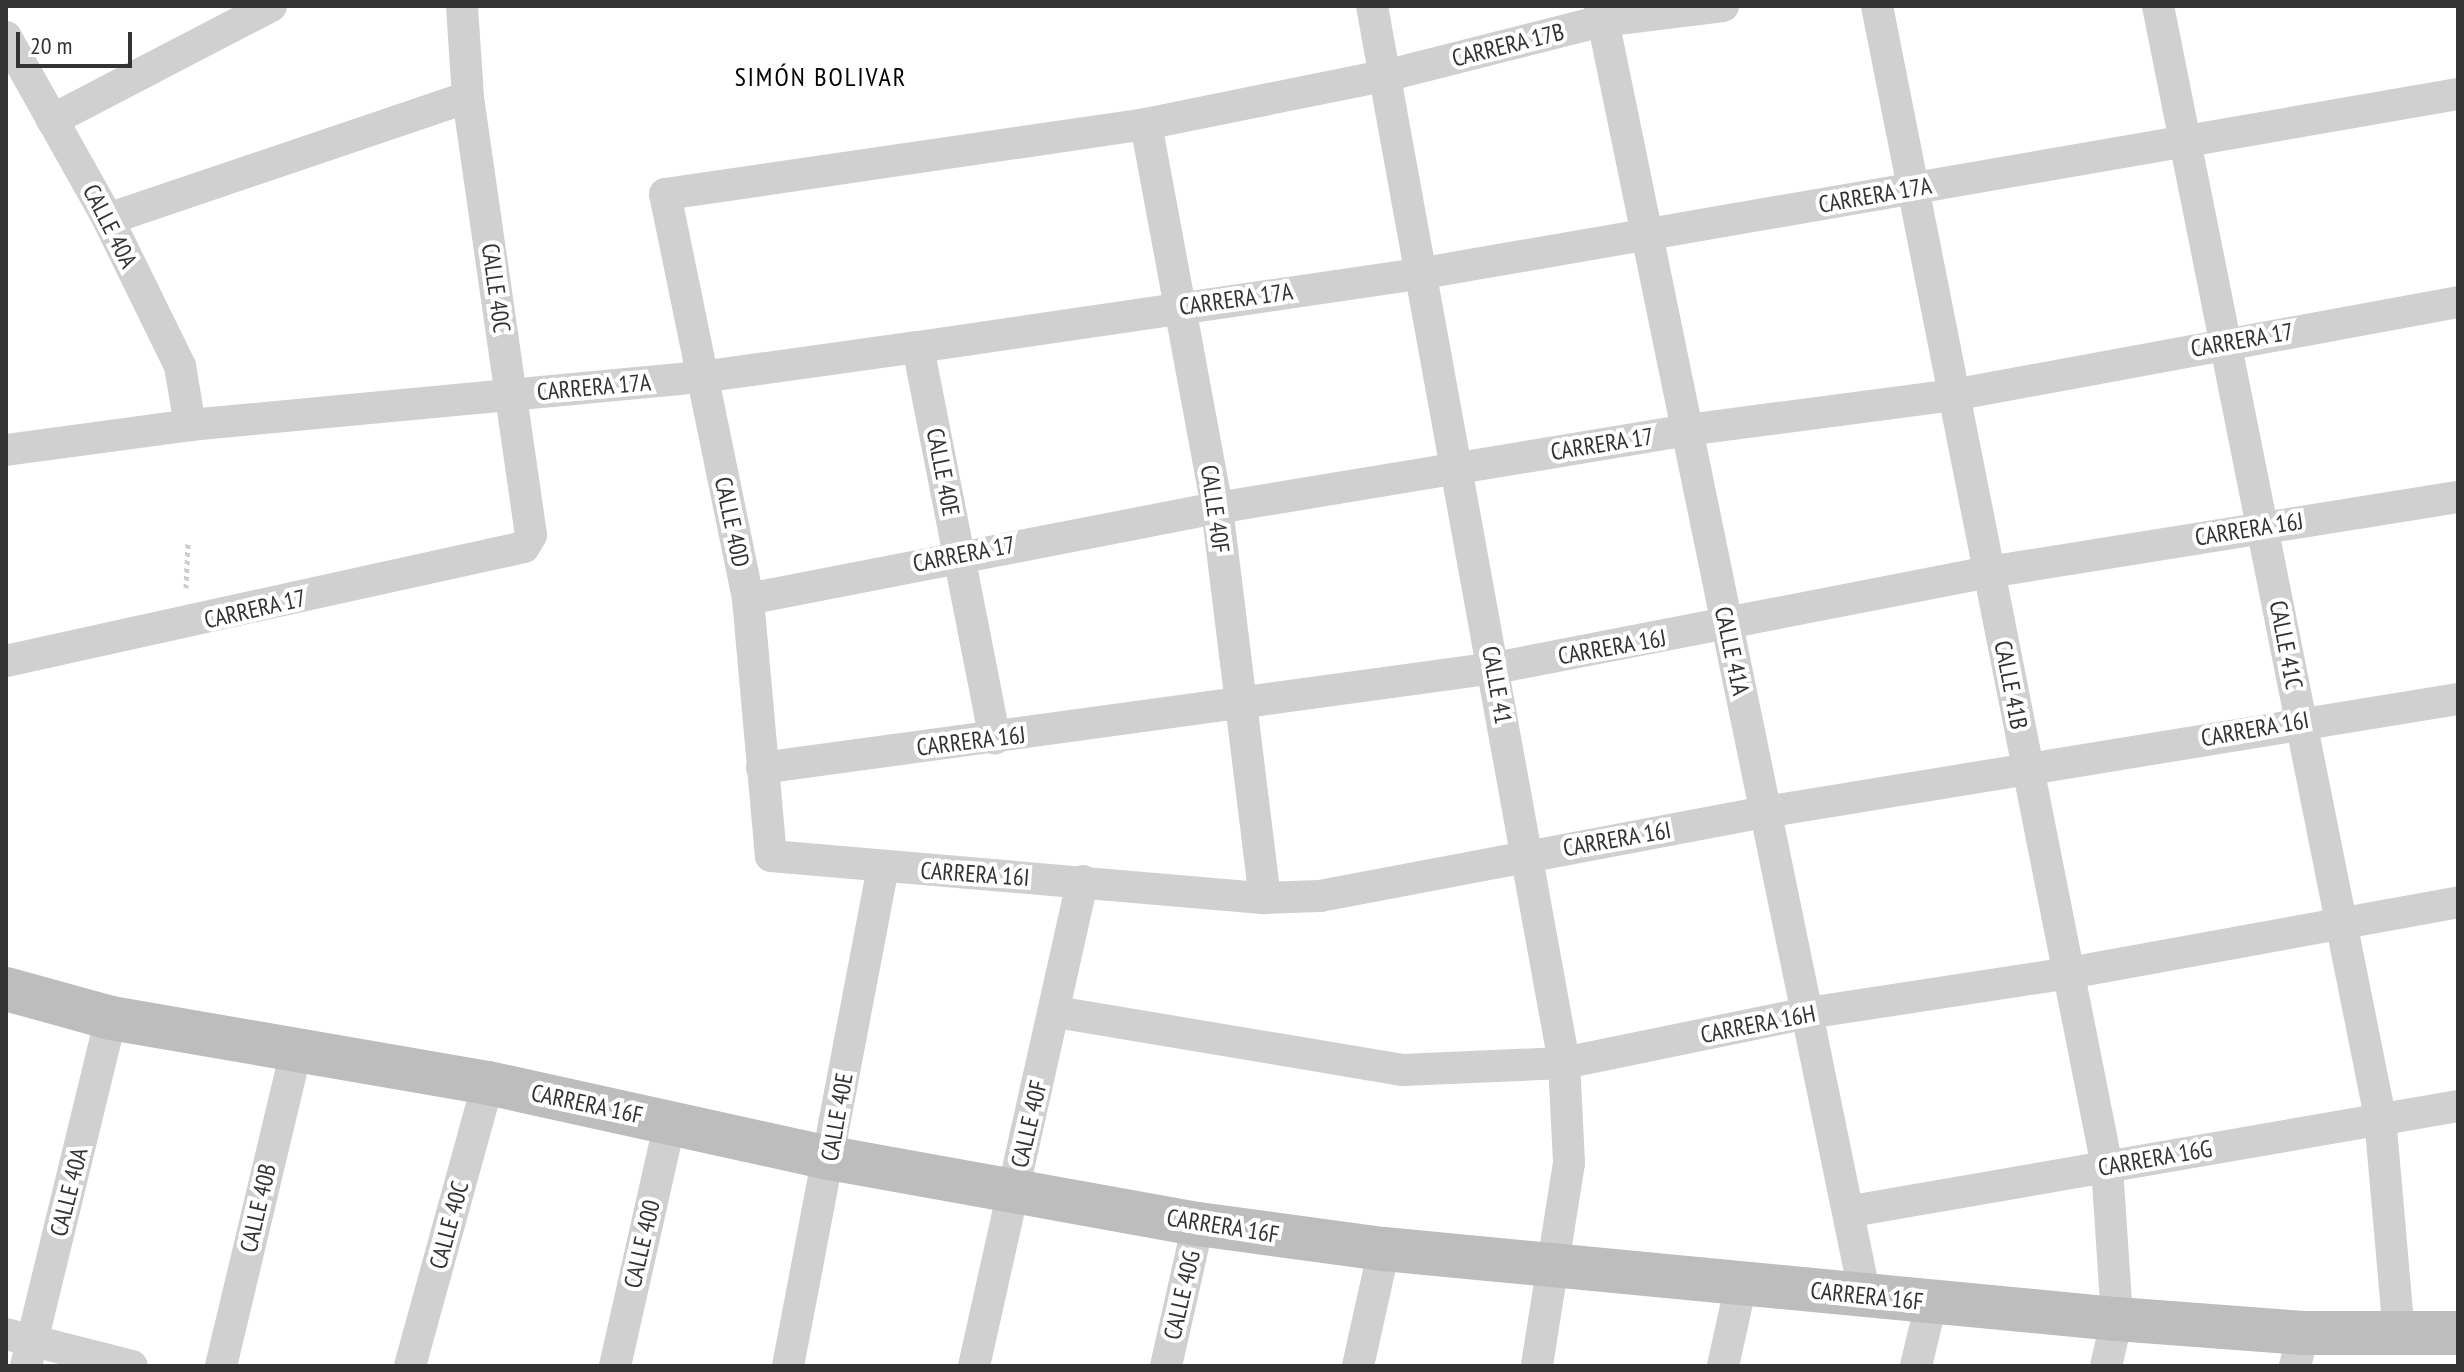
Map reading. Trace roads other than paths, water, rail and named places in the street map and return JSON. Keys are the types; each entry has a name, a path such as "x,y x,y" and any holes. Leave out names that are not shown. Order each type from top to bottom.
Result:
{"street":[{"path":"52,120 271,6"},
{"name":"CALLE 40C","path":"462,6 468,97 531,535 524,547 503,552"},
{"name":"CALLE 41","path":"1372,6 1388,75 1418,274 1453,467 1495,668 1525,855 1564,1063 1569,1163 1558,1267 1537,1366"},
{"name":"CARRERA 17B","path":"665,194 1146,124 1388,75 1601,13 1723,6"},
{"name":"CALLE 41B","path":"1877,6 2107,1167 2117,1319 2106,1366"},
{"name":"CALLE 41C","path":"2158,6 2380,1117 2399,1334"},
{"name":"CALLE 41A","path":"1601,13 1765,812 1852,1211 1865,1296"},
{"name":"CALLE 40A","path":"6,37 108,219 180,366 190,425"},
{"name":"CARRERA 17A","path":"6,450 190,425 701,377 918,347 1181,306 1418,274 2458,94"},
{"path":"108,219 468,97"},
{"name":"CALLE 40F","path":"1146,124 1217,508 1265,898"},
{"name":"CALLE 40D","path":"665,194 748,599 771,856"},
{"name":"CARRERA 17","path":"748,599 959,553 1453,467 1687,430 1953,395 2458,302"},
{"name":"CALLE 40E","path":"918,347 995,738"},
{"name":"CARRERA 16J","path":"762,768 1495,668 1727,627 1989,572 2458,497"},
{"name":"CARRERA 17","path":"6,661 503,552"},
{"name":"CARRERA 16I","path":"771,856 1265,898 1320,896 1765,812 2300,720 2458,699"},
{"name":"CALLE 40E","path":"788,1366 883,867"},
{"name":"CALLE 40F","path":"974,1366 1056,1012 1082,881"},
{"name":"CARRERA 16H","path":"1056,1012 1403,1070 1564,1063 1808,1013 2069,973 2458,902"},
{"name":"CARRERA 16F","path":"6,989 111,1018 488,1083 830,1158 1198,1224 1384,1249 1558,1267 2117,1319 2299,1349 2399,1334 2458,1333"},
{"name":"CALLE 40A","path":"22,1347 111,1018"},
{"name":"CALLE 40B","path":"221,1366 296,1050"},
{"name":"CALLE 40C","path":"410,1366 488,1083"},
{"name":"CARRERA 16G","path":"1852,1211 2380,1117 2458,1106"},
{"name":"CALLE 400","path":"615,1366 670,1122"},
{"name":"CALLE 40G","path":"1166,1366 1198,1224"},
{"path":"1358,1366 1384,1249"},
{"path":"1723,1366 1741,1284"},
{"path":"1916,1366 1931,1303"},
{"path":"22,1347 132,1366"}],"district":[{"name":"SIMÓN BOLIVAR","path":"821,77"}]}
